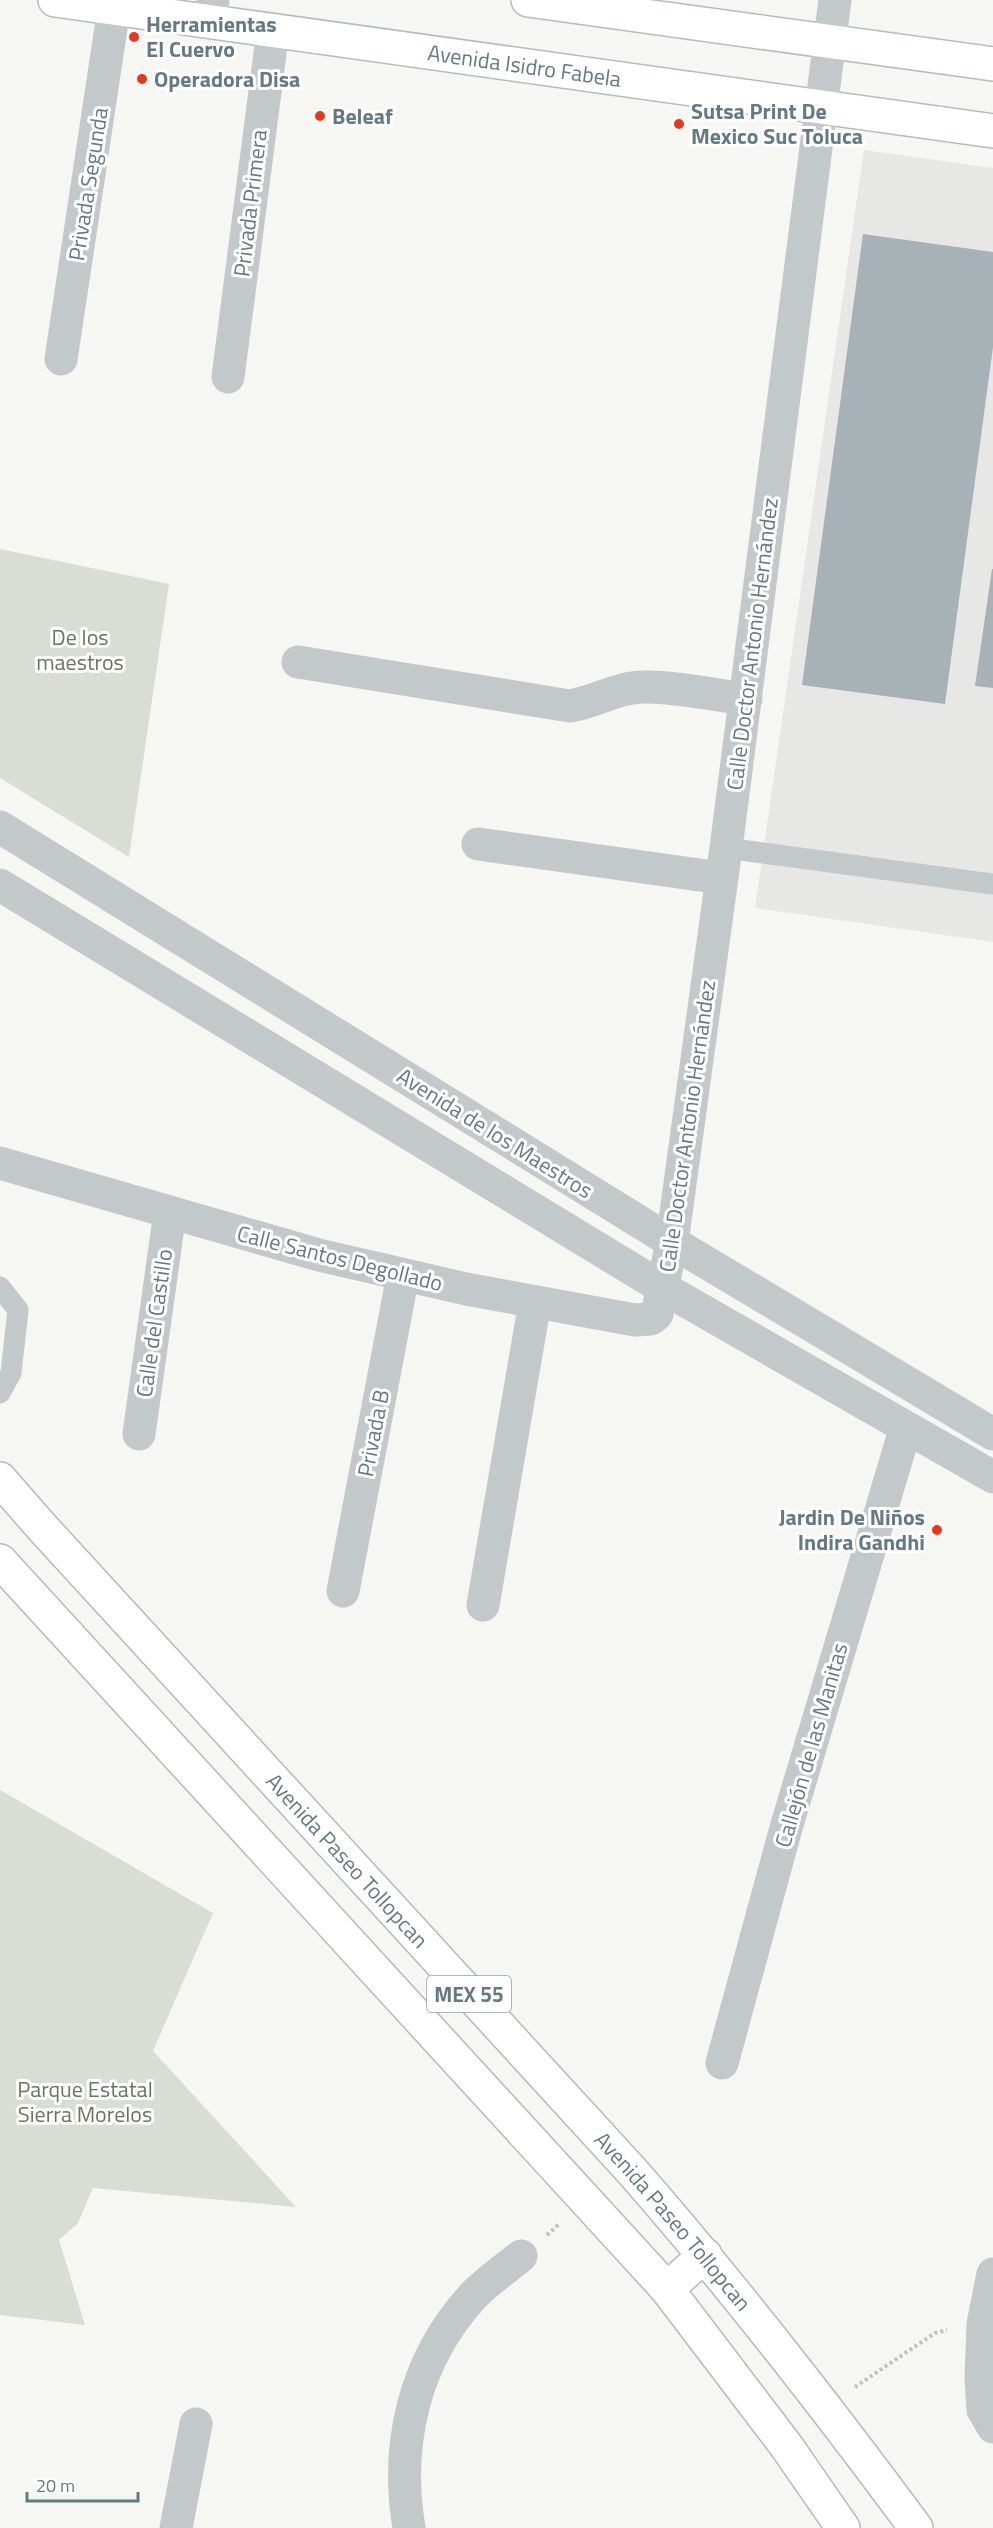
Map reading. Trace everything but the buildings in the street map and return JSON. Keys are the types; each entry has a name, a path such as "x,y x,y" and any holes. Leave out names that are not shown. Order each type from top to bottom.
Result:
{"main road":[{"name":"Avenida Isidro Fabela","path":"55,0 114,8 211,11 273,30 993,130"},
{"path":"528,0 993,64"},
{"name":"Avenida Paseo Tollopcan","path":"0,1479 40,1526 631,2170 705,2255 826,2407 916,2528"},
{"name":"MEX 55","path":"0,1561 667,2289 787,2447 843,2528"},
{"path":"667,2289 705,2255"}],"street":[{"name":"Calle Doctor Antonio Hernández","path":"663,1288 672,1242 746,699 835,0"},
{"name":"Privada Segunda","path":"61,358 114,8"},
{"name":"Privada Primera","path":"228,377 273,30"},
{"path":"298,662 570,706 588,703 621,690 643,687 746,699"},
{"name":"Avenida de los Maestros","path":"0,827 672,1242 993,1434"},
{"path":"478,844 724,863"},
{"name":"Avenida de los Maestros","path":"0,885 663,1288 993,1477"},
{"name":"Calle Santos Degollado","path":"0,1163 319,1255 534,1302 643,1321 657,1314 663,1288"},
{"name":"Calle del Castillo","path":"139,1434 170,1212"},
{"name":"Privada B","path":"343,1591 403,1275"},
{"path":"483,1605 534,1302"},
{"name":"Callejón de las Manitas","path":"722,2064 786,1828 906,1427"},
{"path":"409,2528 403,2470 409,2416 424,2371 446,2329 473,2295 521,2256"},
{"path":"993,2274 983,2324 981,2378 983,2410 993,2427"},
{"path":"176,2528 196,2424"}],"lane":[{"path":"724,863 993,884"},
{"path":"0,1287 18,1310 11,1373 0,1393"}],"path":[{"path":"521,2256 588,2201"},
{"path":"826,2407 935,2332"}],"shaded area":[{"path":"864,150 993,168 993,942 755,908"}],"green space":[{"name":"De los maestros","path":"0,549 169,584 129,857 0,778"},
{"name":"Parque Estatal Sierra Morelos","path":"0,1790 213,1913 153,2051 296,2207 93,2188 78,2223 59,2240 85,2325 0,2315"}],"place":[{"name":"Herramientas El Cuervo","path":"134,37"},
{"name":"Operadora Disa","path":"142,79"},
{"name":"Beleaf","path":"320,116"},
{"name":"Sutsa Print De Mexico Suc Toluca","path":"679,124"},
{"name":"Jardin De Niños Indira Gandhi","path":"937,1530"}]}
